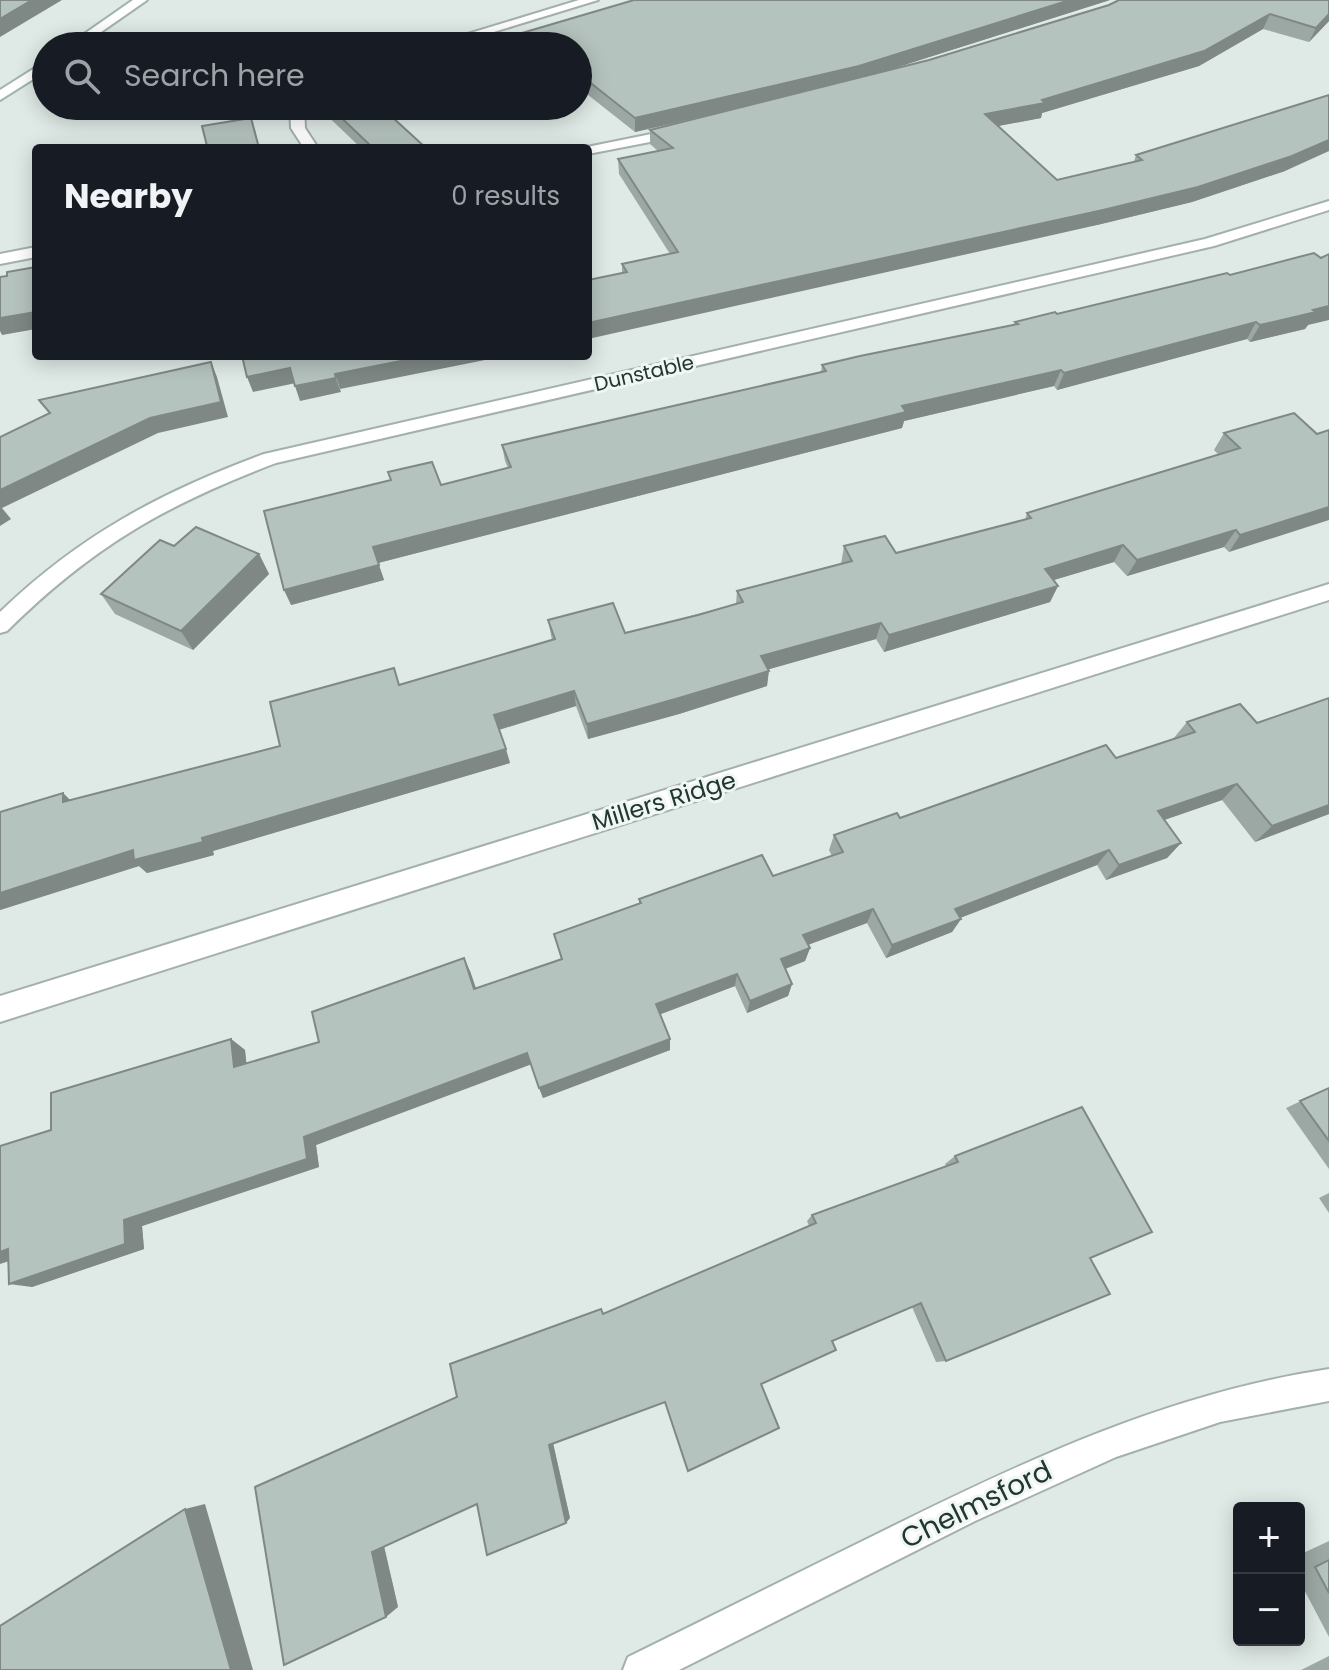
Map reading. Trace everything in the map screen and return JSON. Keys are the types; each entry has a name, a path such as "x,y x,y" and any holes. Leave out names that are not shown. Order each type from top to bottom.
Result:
{"street":[{"path":"94,32 141,0"},
{"path":"482,32 592,0"},
{"path":"0,96 32,74"},
{"path":"298,120 298,128 308,144"},
{"path":"592,149 689,130"},
{"name":"Dunstable","path":"0,625 43,581 114,528 191,487 271,458 1209,243 1329,205"},
{"path":"5,239 3,258 32,253"},
{"name":"Millers Ridge","path":"0,1009 1329,592"},
{"name":"Chelmsford","path":"643,1670 1037,1472 1166,1420 1298,1389 1329,1385"}],"building":[{"path":"0,0 32,0 0,19"},
{"path":"634,0 1070,0 859,66 635,118 592,84 592,32 525,32"},
{"path":"1119,0 1329,0 1329,14 1316,28 1270,14 1204,51 1042,100 1045,103 985,114 1057,180 1142,160 1136,155 1329,95 1329,140 1292,156 1198,187 592,322 592,279 627,272 622,264 678,252 618,159 673,148 650,130 929,60"},
{"path":"252,120 258,144 206,144 202,126"},
{"path":"344,120 395,120 422,144 369,144"},
{"path":"1314,253 1321,258 1329,254 1329,306 1313,310 1316,312 1260,325 1256,322 1064,373 1061,370 902,406 906,412 373,547 379,565 284,590 264,511 391,480 388,472 432,462 441,485 511,467 502,445 826,371 822,365 860,356 1018,324 1015,322 1227,273 1230,275"},
{"path":"32,268 32,313 0,318 0,277 7,276 7,272"},
{"path":"243,360 406,360 335,374 336,378 295,386 290,368 247,377"},
{"path":"211,362 221,402 150,418 0,490 0,437 50,413 39,400"},
{"path":"1294,413 1317,434 1329,430 1329,507 1240,535 1236,530 1137,560 1123,545 1045,569 1058,586 889,635 881,623 761,656 769,671 587,724 574,691 494,715 506,749 202,838 203,842 134,860 133,850 0,893 0,812 63,793 63,802 280,746 270,702 394,668 399,685 555,639 548,620 613,603 625,633 698,615 743,602 737,591 852,561 844,546 885,536 896,553 1031,518 1027,513 1240,448 1224,433"},
{"path":"196,527 259,554 181,631 101,594 160,540 174,546"},
{"path":"1329,698 1329,805 1272,826 1237,784 1158,811 1181,843 1119,865 1109,850 955,909 961,919 892,945 873,909 803,935 810,948 781,959 792,984 750,1001 737,974 656,1004 670,1039 539,1088 527,1053 304,1137 307,1159 124,1220 125,1244 9,1284 8,1249 0,1252 0,1146 51,1130 51,1093 231,1039 234,1067 319,1042 312,1012 464,958 474,989 562,959 554,934 641,903 639,899 762,855 773,876 843,852 834,835 897,813 900,818 1106,745 1116,758 1195,732 1187,722 1240,704 1257,723"},
{"path":"1329,1088 1329,1141 1300,1101"},
{"path":"1082,1107 1152,1232 1090,1258 1110,1294 946,1361 921,1303 832,1341 836,1350 761,1384 779,1428 688,1471 665,1402 549,1445 566,1523 487,1555 477,1504 372,1552 386,1617 284,1665 255,1487 457,1397 450,1364 601,1309 603,1314 816,1223 812,1215 958,1162 955,1156"},
{"path":"185,1509 231,1670 0,1670 0,1626"},
{"path":"1329,1560 1329,1593 1315,1567"}]}
